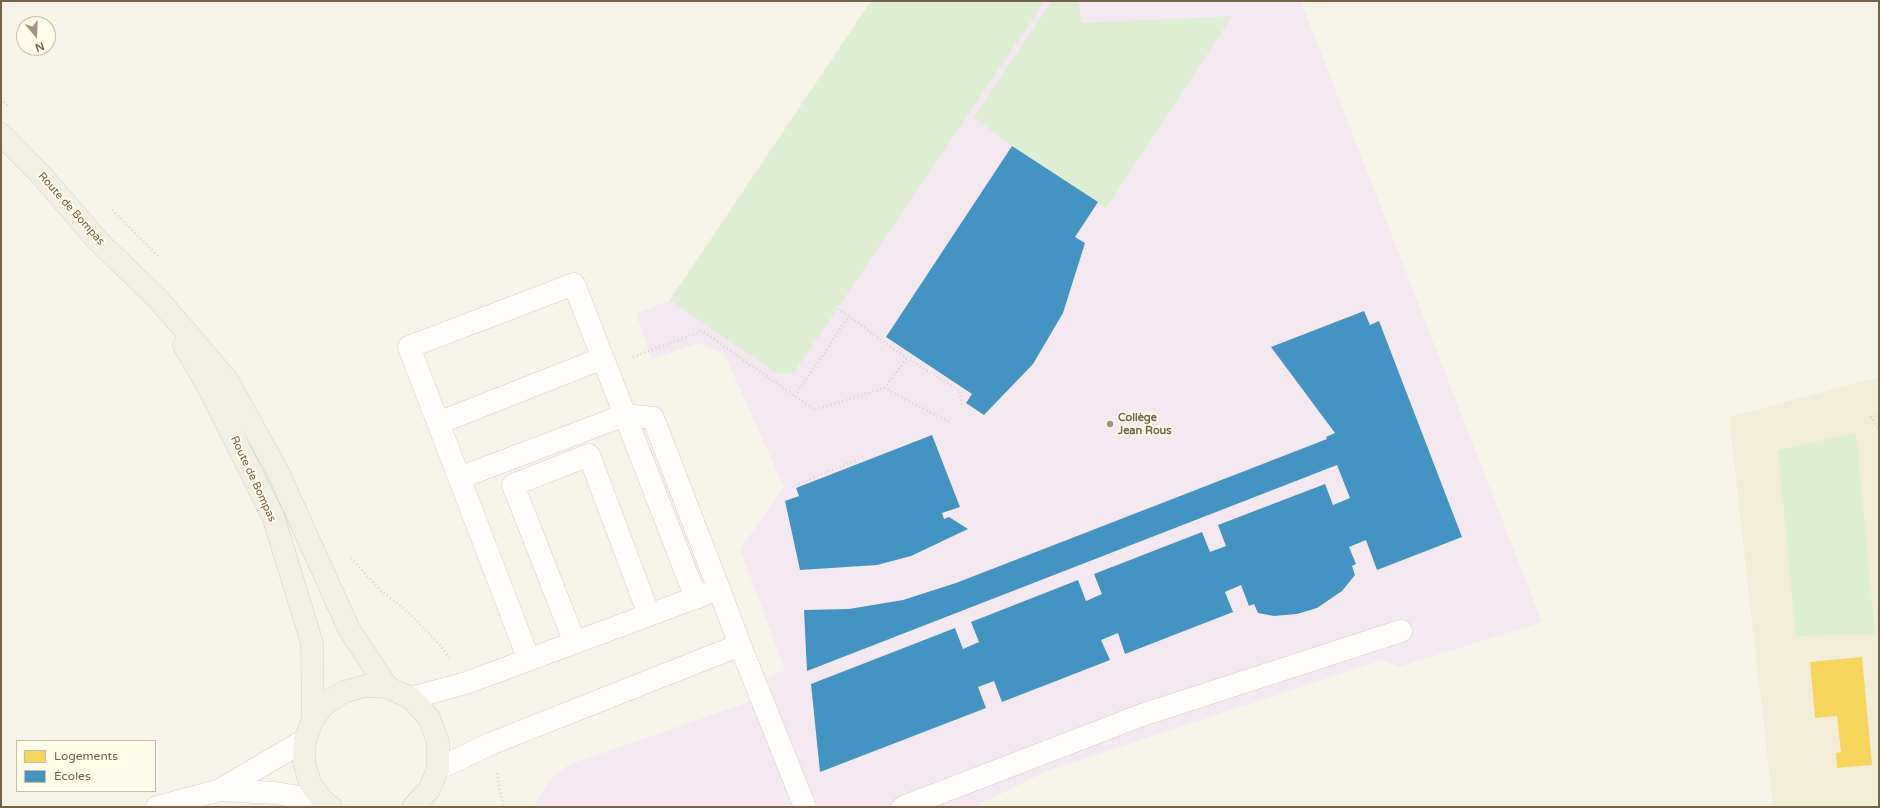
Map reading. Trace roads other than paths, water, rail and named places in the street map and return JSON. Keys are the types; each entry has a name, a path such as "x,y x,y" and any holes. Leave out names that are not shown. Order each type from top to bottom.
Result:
{"main road":[{"name":"Route de Bompas","path":"1,134 43,178 98,241 159,300 228,381 278,472 349,629 387,687"},
{"name":"Route de Bompas","path":"159,300 211,392 273,516 312,643 313,719"},
{"path":"327,804 310,783 304,762 305,740 313,719 326,703 344,692 365,686 387,687 411,698 429,718 432,724 438,742 438,769 431,799 413,807"}],"street":[{"path":"529,660 409,347 574,284 696,598"},
{"path":"438,423 604,362"},
{"path":"459,478 625,415 653,418 740,645 805,807"},
{"path":"575,643 513,485 589,455 649,615"},
{"path":"411,698 466,683 719,589"},
{"path":"903,807 1142,715 1401,631"},
{"path":"438,769 490,744 740,645"},
{"path":"157,807 220,790 305,740"},
{"path":"220,790 275,793 327,804"}],"place":[{"name":"Collège Jean Rous","path":"1110,424"}]}
